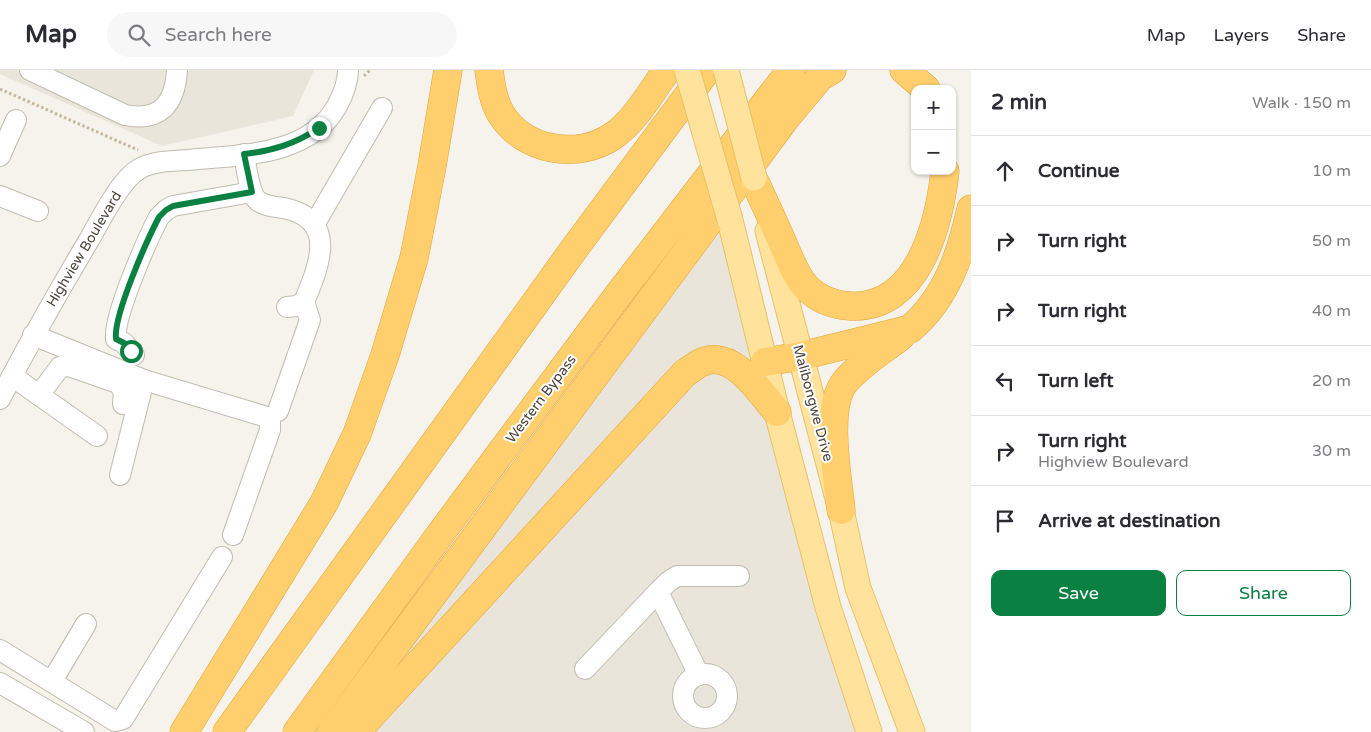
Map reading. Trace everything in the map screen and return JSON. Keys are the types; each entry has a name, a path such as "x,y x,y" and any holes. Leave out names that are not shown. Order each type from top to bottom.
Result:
{"highway":[{"path":"184,732 324,503 357,434 385,355 414,258 448,70"},
{"path":"488,70 495,102 507,123 532,141 546,147 564,150 582,149 602,143 615,134 627,124 667,70"},
{"path":"227,732 574,248 707,70"},
{"name":"Western Bypass","path":"297,732 444,529 607,310 791,70"},
{"path":"331,732 785,119 820,78 832,70"},
{"path":"904,70 921,85"},
{"path":"755,181 794,269 804,285 820,298 837,305 864,307 886,300 907,283 922,258 937,219 944,175"},
{"path":"841,510 833,422 837,396 844,383 923,318 934,304 952,272 965,238 971,209"},
{"path":"765,362 801,356 910,329"},
{"path":"356,732 686,373 704,361 715,359 725,362 741,370 777,412"}],"main road":[{"path":"687,70 730,220 828,608 869,732"},
{"name":"Malibongwe Drive","path":"726,70 841,510 858,588 912,732"}],"street":[{"path":"30,70 125,115 147,117 160,112 170,100 176,85 177,70"},
{"name":"Highview Boulevard","path":"0,399 33,335 126,180 139,169 163,162 264,152 300,141 319,128 332,114 343,94 348,70"},
{"path":"314,225 382,108"},
{"path":"0,156 16,120"},
{"path":"244,154 252,192 256,199 262,204 290,210 308,218 319,235 321,253 296,304 310,320 278,411"},
{"path":"134,355 124,343 116,339 115,332 127,293 159,217 173,206 252,192"},
{"path":"0,196 38,211"},
{"path":"33,335 144,380 267,417 270,422 270,430 233,535"},
{"path":"39,395 60,367 70,366 118,383 124,390 123,404"},
{"path":"12,376 97,436"},
{"path":"120,475 144,380"},
{"path":"0,650 115,721 123,719 222,557"},
{"path":"585,669 658,592 677,576 739,576"},
{"path":"658,592 699,675"},
{"path":"52,681 86,624"},
{"path":"708,674 716,677 722,682 726,690 727,698 724,707 711,724 694,715 687,709 684,702 683,693 686,685 691,678 699,675 708,674"},
{"path":"0,683 84,732"}],"path":[{"path":"0,89 163,162"}],"shaded area":[{"path":"0,70 314,70 293,116 162,146 0,74"},
{"path":"730,220 871,732 300,732"}],"route":[{"path":"131,351 124,343 116,339 115,332 127,293 159,217 173,206 252,192 244,154 264,152 300,141 319,128"}]}
